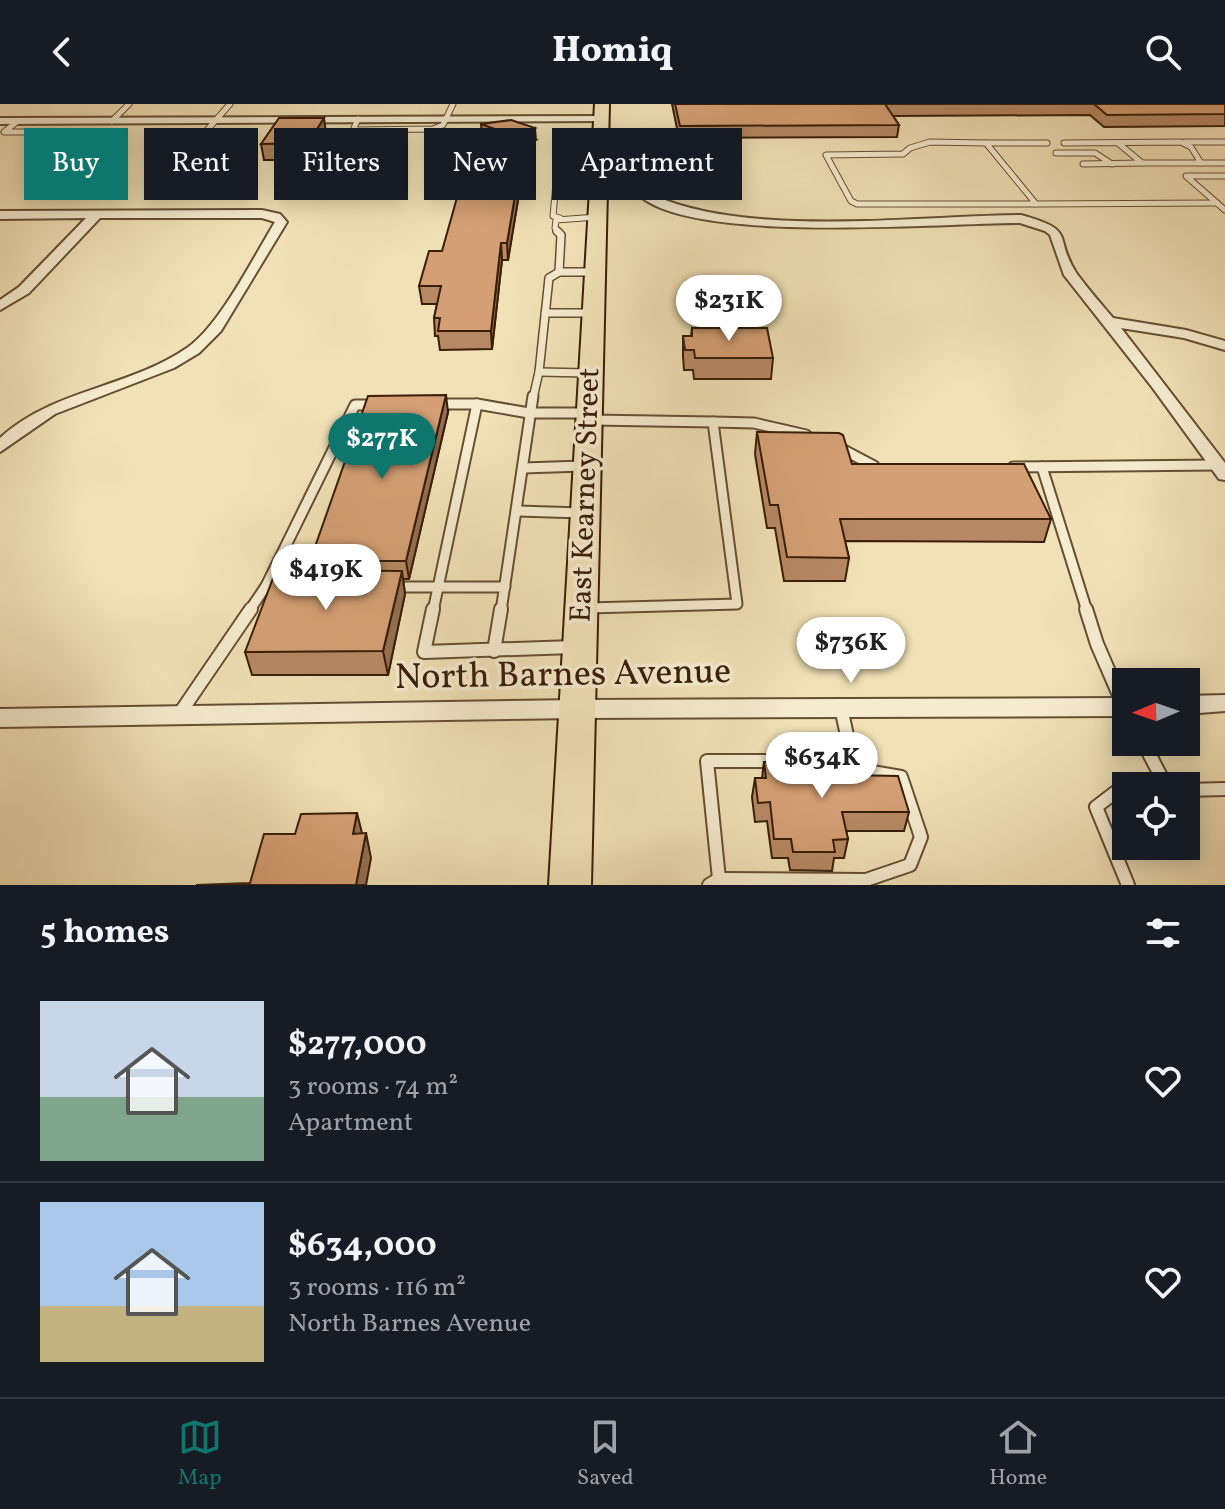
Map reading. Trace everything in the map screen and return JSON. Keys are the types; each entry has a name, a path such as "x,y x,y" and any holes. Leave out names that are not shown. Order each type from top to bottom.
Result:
{"main road":[{"name":"East Kearney Street","path":"570,885 597,200"}],"street":[{"path":"0,111 3,114 1,126 18,121 601,121 641,145 647,197 667,208 711,217 756,221 1006,219 1039,224 1056,234 1069,272 1221,470"},
{"path":"0,306 24,290 97,214"},
{"path":"0,215 262,214 278,218 281,224 214,331 203,343 164,366 46,412 23,426 0,447"},
{"path":"1110,322 1186,334 1225,346"},
{"path":"1200,704 1225,703"},
{"name":"North Barnes Avenue","path":"0,718 577,709 1112,708"}],"lane":[{"path":"112,121 129,104"},
{"path":"208,128 230,104"},
{"path":"446,119 453,104"},
{"path":"1,126 24,128"},
{"path":"1181,142 1191,147 1201,163"},
{"path":"1064,143 1225,142"},
{"path":"986,143 1036,204"},
{"path":"1047,143 921,144 910,146 903,154 826,155 851,201 857,204 1217,203"},
{"path":"1118,143 1142,163"},
{"path":"1056,153 1095,153 1112,164"},
{"path":"1171,163 1225,210"},
{"path":"1083,164 1225,163"},
{"path":"1186,176 1225,176"},
{"path":"554,200 553,216 597,217"},
{"path":"559,272 561,235 555,228 556,220 560,218"},
{"path":"494,651 518,511 529,413 539,372 549,278 559,272 595,272"},
{"path":"545,313 593,313"},
{"path":"539,372 591,374"},
{"path":"431,404 477,404 529,413 754,423 810,436"},
{"path":"477,404 424,652 580,647"},
{"path":"178,716 266,586 355,405 386,405"},
{"path":"581,609 737,604 713,422"},
{"path":"825,439 869,466 885,466"},
{"path":"523,468 587,466"},
{"path":"996,467 1221,470"},
{"path":"1042,467 1097,644 1112,678"},
{"path":"518,511 585,513"},
{"path":"266,586 297,586"},
{"path":"374,587 505,587"},
{"path":"841,708 854,767"},
{"path":"707,761 824,761 854,767 901,777 921,837 910,865 866,880 714,882 707,761"},
{"path":"1200,790 1225,789"},
{"path":"1112,795 1096,807 1112,846"},
{"path":"1118,860 1128,885"}],"building":[{"path":"675,104 885,104 899,125 680,126"},
{"path":"1094,104 1225,104 1225,114 1107,115"},
{"path":"279,118 324,118 318,128 274,128 274,144 261,144"},
{"path":"511,120 535,128 492,128 481,124"},
{"path":"456,200 514,200 507,243 501,243 491,331 438,331 440,318 434,318 441,286 419,286 429,251 442,251"},
{"path":"692,328 767,328 773,358 695,358 694,350 685,350 683,336 692,336"},
{"path":"446,395 406,561 310,561 368,396"},
{"path":"757,432 839,433 843,435 852,464 1024,464 1051,519 840,519 849,558 787,557 778,505 770,505"},
{"path":"304,570 402,571 383,651 245,652 275,573 303,573"},
{"path":"779,756 817,756 819,762 832,762 833,768 845,768 847,775 898,776 909,812 842,812 848,839 833,840 835,852 793,852 791,839 774,839 770,802 758,803 755,778 766,778 764,762 780,762"},
{"path":"357,813 353,834 366,833 356,885 196,885 250,883 264,834 295,834 301,814"}]}
